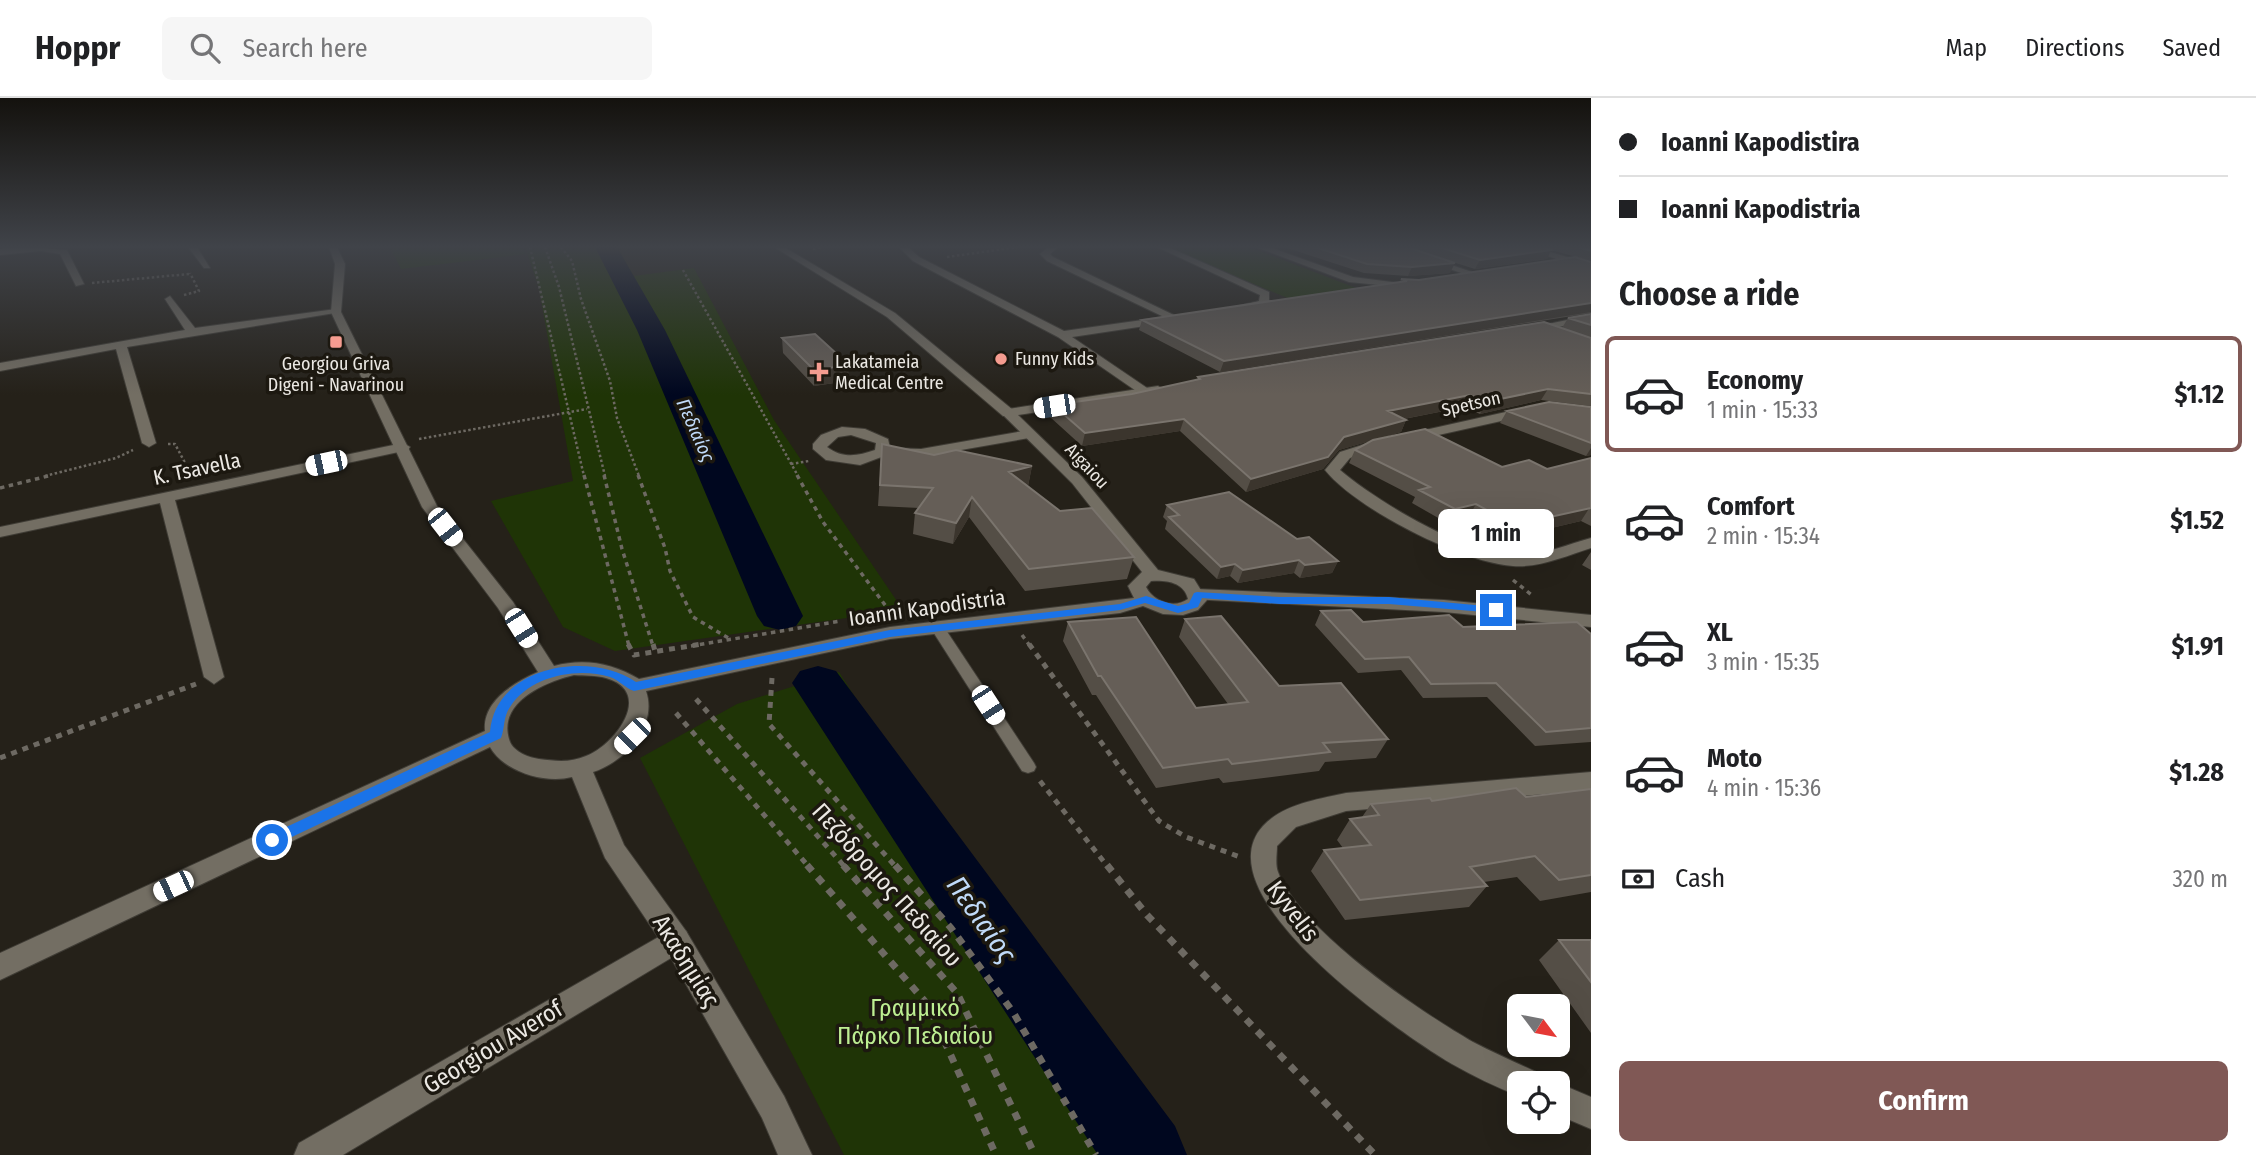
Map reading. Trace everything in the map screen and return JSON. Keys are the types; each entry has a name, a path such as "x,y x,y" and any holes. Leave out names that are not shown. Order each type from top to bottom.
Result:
{"street":[{"path":"337,296 336,312 402,444 430,507 506,606 549,674"},
{"name":"Aigaiou","path":"860,296 891,315 1008,413 1077,481 1153,575"},
{"path":"988,296 1062,335 1147,392"},
{"path":"1129,296 1175,318"},
{"path":"1229,310 1264,303 1265,296"},
{"path":"170,299 192,332"},
{"path":"0,368 192,332 336,312"},
{"path":"1062,335 1189,316"},
{"path":"1514,331 1591,318"},
{"path":"1541,327 1566,336"},
{"path":"121,345 149,443"},
{"path":"1008,413 1169,388"},
{"name":"Spetson","path":"1482,555 1459,547 1348,486 1332,470 1345,455 1361,448 1542,407"},
{"path":"882,452 921,453 1029,433"},
{"name":"K. Tsavella","path":"0,532 402,444"},
{"path":"166,496 214,677"},
{"path":"1482,555 1533,561 1591,542"},
{"path":"1197,595 1194,605 1178,610 1146,600 1137,586 1145,577 1153,575 1180,580 1197,595 1280,600 1389,601 1591,621"},
{"name":"Ioanni Kapodistria","path":"634,687 866,638 937,627 1120,607 1146,600"},
{"path":"573,668 600,669 615,674 634,687 641,701 642,714 632,736 618,749 579,767 536,768 516,761 505,753 496,735 497,719 506,703 519,689 549,674 573,668"},
{"path":"0,967 496,735"},
{"name":"Ακαδημίας","path":"579,767 614,851 676,940 773,1107 795,1155"},
{"name":"Kyvelis","path":"1507,1074 1456,1049 1365,986 1309,937 1276,897 1261,865 1264,844 1283,823 1309,811 1346,802 1591,781"},
{"name":"Georgiou Averof","path":"311,1155 676,940"},
{"path":"1570,1104 1591,1113"}],"lane":[{"path":"937,627 1028,767"}],"path":[{"path":"170,299 180,296"},
{"path":"542,296 571,412 603,562 628,644 634,655 854,619"},
{"path":"561,296 622,549 655,651"},
{"path":"580,296 610,381 617,418 665,548 670,571 693,617 731,640"},
{"path":"698,296 823,522 891,613 878,615"},
{"path":"402,444 587,409"},
{"path":"0,488 116,458 149,443 174,444 199,490"},
{"path":"1482,555 1559,616"},
{"path":"1021,633 1159,821 1186,837 1261,865"},
{"path":"0,758 214,677"},
{"path":"772,678 769,724 951,928 1013,1012 1096,1155"},
{"name":"Πεζόδρομος Πεδιαίου","path":"696,699 957,993 1035,1155"},
{"path":"676,713 928,1006 996,1155"},
{"path":"1028,767 1147,915 1375,1155"}],"green space":[{"path":"540,296 709,296 774,420 903,610 615,651 563,627 491,501 573,481"},
{"path":"1284,296 1346,296 1300,303"},
{"name":"Γραμμικό Πάρκο Πεδιαίου","path":"839,672 1149,1155 844,1155 640,758 737,704"}],"building":[{"path":"1303,296 1591,296 1591,303 1224,361 1142,320"},
{"path":"1591,314 1591,325 1568,318"},
{"path":"1544,322 1591,338 1591,394 1548,389 1486,402 1470,395 1388,411 1406,420 1344,437 1328,457 1251,479 1184,419 1085,433 1053,405 1132,394 1200,379 1198,377"},
{"path":"815,334 849,365 814,370 782,338"},
{"path":"1549,402 1591,407 1591,443 1507,411"},
{"path":"1425,429 1502,467 1529,460 1547,469 1591,458 1591,508 1514,525 1476,504 1455,509 1419,490 1430,487 1355,450 1373,440"},
{"path":"882,444 934,455 956,450 1032,466 1009,472 1060,511 1092,508 1134,557 1029,569 972,497 956,523 915,513 933,488 880,485"},
{"path":"1229,492 1297,539 1309,537 1338,561 1305,565 1299,560 1243,570 1235,564 1221,567 1169,517 1179,515 1167,505"},
{"path":"1351,610 1363,622 1449,615 1463,627 1577,622 1591,634 1591,728 1546,732 1496,683 1431,684 1409,657 1365,659 1321,611"},
{"path":"1221,616 1279,686 1341,683 1388,739 1323,743 1330,752 1232,764 1228,759 1163,768 1101,676 1098,676 1068,622 1136,617 1196,708 1248,702 1185,619"},
{"path":"1516,788 1526,797 1591,789 1591,875 1559,880 1535,856 1470,867 1487,886 1360,900 1324,850 1371,845 1350,819 1379,815 1371,804 1430,798 1432,801"},
{"path":"1559,940 1591,940 1591,982"}],"waterway":[{"name":"Πεδιαίος","path":"633,296 651,330 780,616"},
{"name":"Πεδιαίος","path":"818,683 1146,1155"}],"place":[{"name":"Georgiou Griva Digeni - Navarinou","path":"336,342"},
{"name":"Funny Kids","path":"1001,359"},
{"name":"Lakatameia Medical Centre","path":"819,372"}],"route":[{"path":"272,840 496,735 497,719 506,703 519,689 549,674 573,668 600,669 615,674 634,687 890,633 1120,607 1146,600 1178,610 1194,605 1198,600 1197,595 1280,600 1389,601 1496,610"}]}
